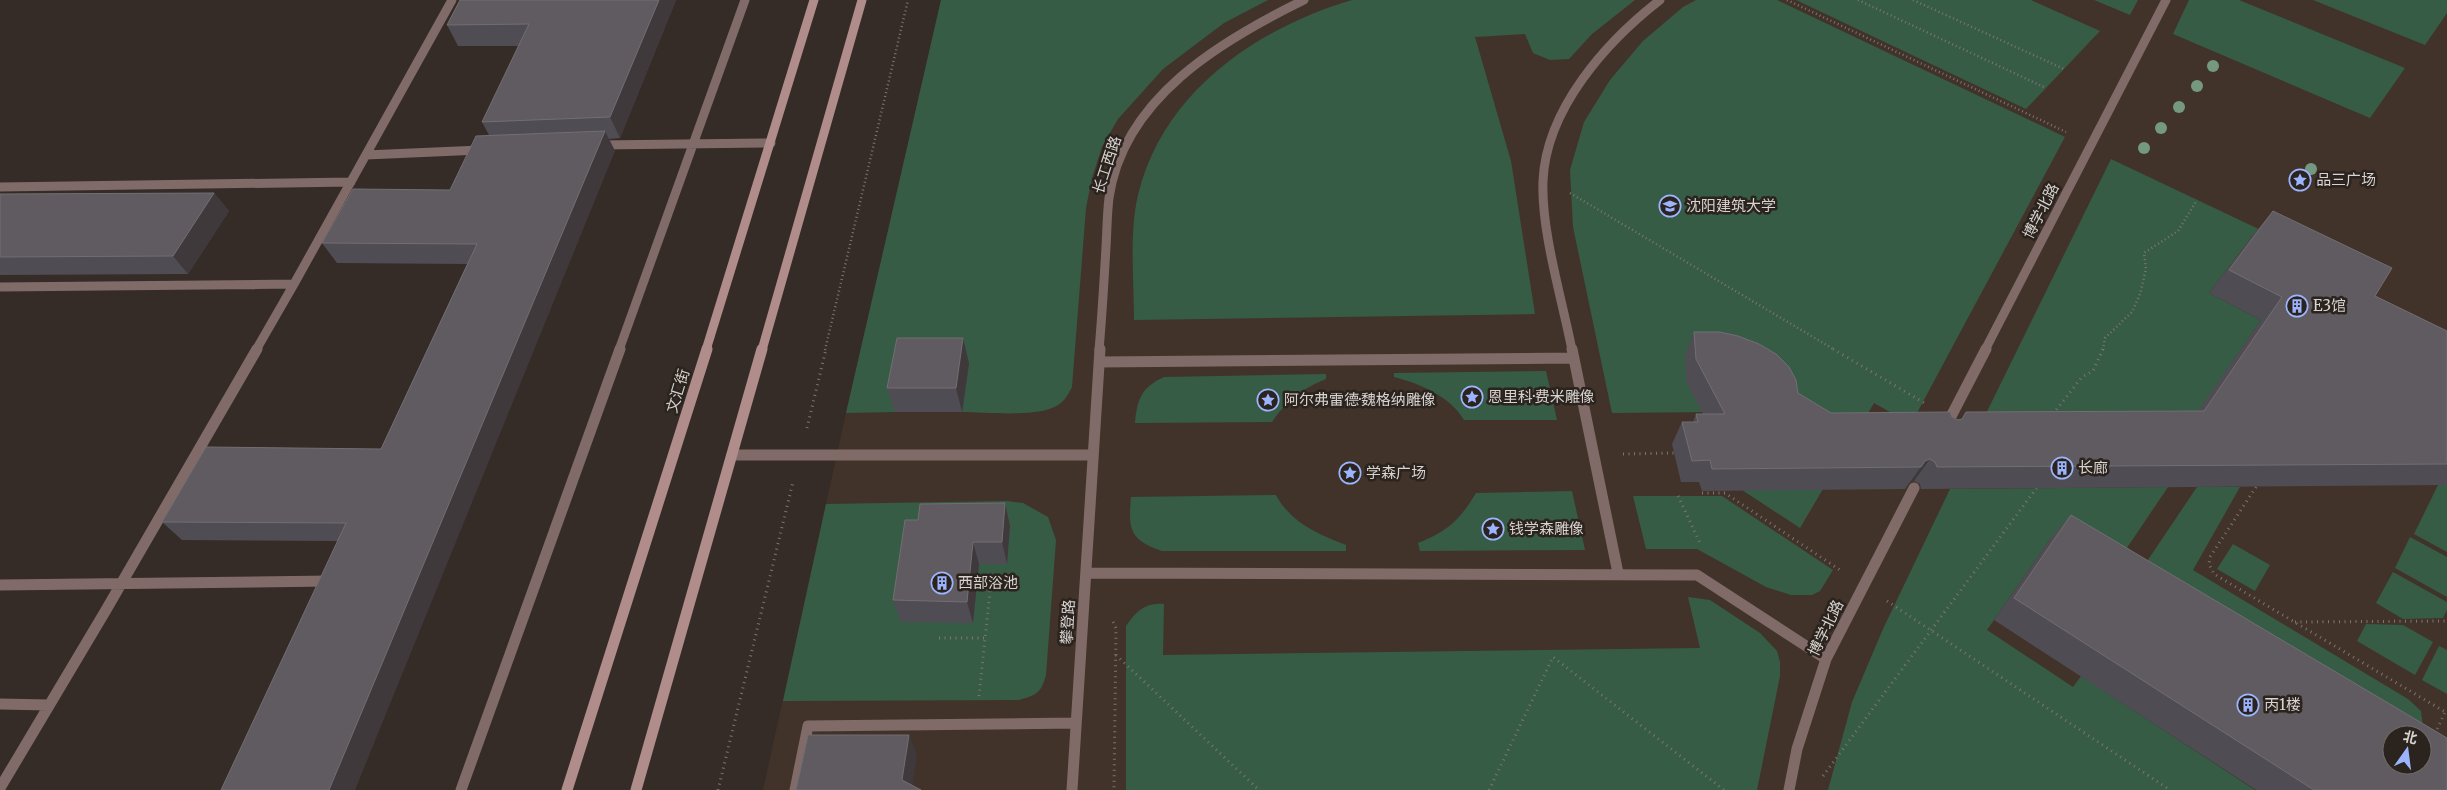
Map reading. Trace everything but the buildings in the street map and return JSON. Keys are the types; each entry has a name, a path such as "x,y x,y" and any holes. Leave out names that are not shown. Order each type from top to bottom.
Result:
{"street":[{"name":"文汇街","path":"567,790 771,143 814,0"},
{"path":"636,790 862,0"}],"lane":[{"path":"0,788 122,583 294,284 452,0"},
{"path":"461,790 745,0"},
{"name":"长工西路","path":"1093,455 1109,197 1121,158 1132,134 1164,92 1205,56 1251,25 1304,0"},
{"path":"1618,573 1572,358 1546,222 1544,178 1554,133 1580,84 1601,54 1629,24 1660,0"},
{"name":"博学北路","path":"1942,435 2166,0"},
{"path":"589,146 771,143"},
{"path":"366,155 492,150"},
{"path":"0,187 350,182"},
{"path":"0,288 294,284"},
{"path":"1099,362 1572,358"},
{"path":"732,455 1093,455"},
{"name":"攀登路","path":"1072,790 1093,455"},
{"name":"博学北路","path":"1788,790 1797,749 1826,659 1914,488"},
{"path":"1086,573 1618,573 1697,575 1826,659"},
{"path":"0,585 331,581"},
{"path":"0,704 49,705"},
{"path":"795,790 808,726 1076,722"}],"path":[{"path":"718,790 908,0"},
{"path":"1787,0 2092,144"},
{"path":"1858,0 2046,88"},
{"path":"1913,0 2064,69"},
{"path":"1544,178 1950,418"},
{"path":"2050,420 2069,391 2082,377 2093,371 2098,364 2105,338 2132,312 2140,294 2146,269 2143,258 2144,253 2177,232 2182,226 2192,204 2197,200"},
{"path":"1818,782 2040,483"},
{"path":"2256,487 2210,557 2209,564 2214,574 2446,713 2433,737"},
{"path":"1702,493 1725,492 2170,790"},
{"path":"1678,496 1701,545"},
{"path":"976,724 992,573"},
{"path":"1112,620 1116,628 1114,790"},
{"path":"2293,622 2447,621"},
{"path":"939,638 985,638"},
{"path":"1116,655 1259,790"},
{"path":"1489,790 1553,657 1724,790"}],"shaded area":[{"name":"沈阳建筑大学","path":"941,0 2447,0 2447,790 763,790 846,413"}],"green space":[{"path":"941,0 1268,0 1224,23 1163,69 1118,119 1102,147 1092,178 1086,208 1072,387 1063,401 1049,409 1038,412 962,412 969,363 904,363 895,412 846,413"},
{"path":"1352,0 1635,0 1592,34 1569,59 1550,60 1533,53 1525,34 1475,37 1511,161 1535,314 1134,320 1133,241 1135,210 1150,158 1169,125 1192,95 1219,69 1249,47 1282,28 1317,12"},
{"path":"1696,0 1777,0 2065,137 1911,424 1874,403 1855,435 1710,412 1612,413 1573,227 1570,170 1584,122 1610,80 1643,41 1683,7"},
{"path":"1796,0 2031,0 2100,31 2026,109"},
{"path":"2094,0 2138,0 2130,15"},
{"path":"2189,0 2239,0 2405,68 2370,118 2173,34"},
{"path":"2313,0 2447,0 2447,13 2425,45"},
{"path":"2111,159 2267,233 2253,235 2209,293 2261,320 2183,434 1976,434"},
{"path":"1546,371 1557,420 1464,420 1451,404 1434,392 1394,377 1394,373"},
{"path":"1326,374 1326,379 1302,391 1289,401 1272,422 1135,423 1137,407 1142,395 1150,385 1164,377"},
{"path":"2438,485 2447,485 2447,552 2414,534"},
{"path":"2168,487 2110,573 2051,538 1987,630 2073,687 2081,676 2255,790 1828,790 1852,702 1883,629 1950,489"},
{"path":"2197,487 2240,487 2193,570 2408,699 2421,711 2423,725 2382,725 2382,729 2131,585"},
{"path":"1823,489 1800,528 1742,490"},
{"path":"1572,491 1585,550 1420,551 1418,543 1452,524 1464,511 1476,493"},
{"path":"1276,495 1289,513 1297,520 1316,532 1346,545 1346,551 1162,551 1143,543 1137,538 1131,526 1131,497"},
{"path":"1633,496 1722,496 1833,570 1820,591 1812,595 1791,595 1766,587 1697,549 1646,549"},
{"path":"1007,501 1023,503 1048,517 1056,540 1046,675 1040,690 1030,697 1019,700 783,701 826,504"},
{"path":"2410,537 2447,557 2447,597 2395,568"},
{"path":"2233,544 2270,565 2255,591 2217,569"},
{"path":"2393,572 2447,602 2447,610 2443,618 2403,619 2376,603"},
{"path":"1688,597 1710,600 1760,633 1777,651 1780,662 1780,676 1757,790 1126,790 1126,626 1138,612 1152,604 1164,604 1163,655 1700,648"},
{"path":"2366,624 2403,625 2433,642 2415,675 2357,641"},
{"path":"2439,646 2447,650 2447,694 2422,680"}],"place":[{"name":"品三广场","path":"2300,180"},
{"name":"沈阳建筑大学","path":"1670,206"},
{"name":"E3馆","path":"2297,306"},
{"name":"恩里科·费米雕像","path":"1472,397"},
{"name":"阿尔弗雷德·魏格纳雕像","path":"1268,400"},
{"name":"长廊","path":"2062,468"},
{"name":"学森广场","path":"1350,473"},
{"name":"钱学森雕像","path":"1493,529"},
{"name":"西部浴池","path":"942,583"},
{"name":"丙1楼","path":"2248,705"}]}
